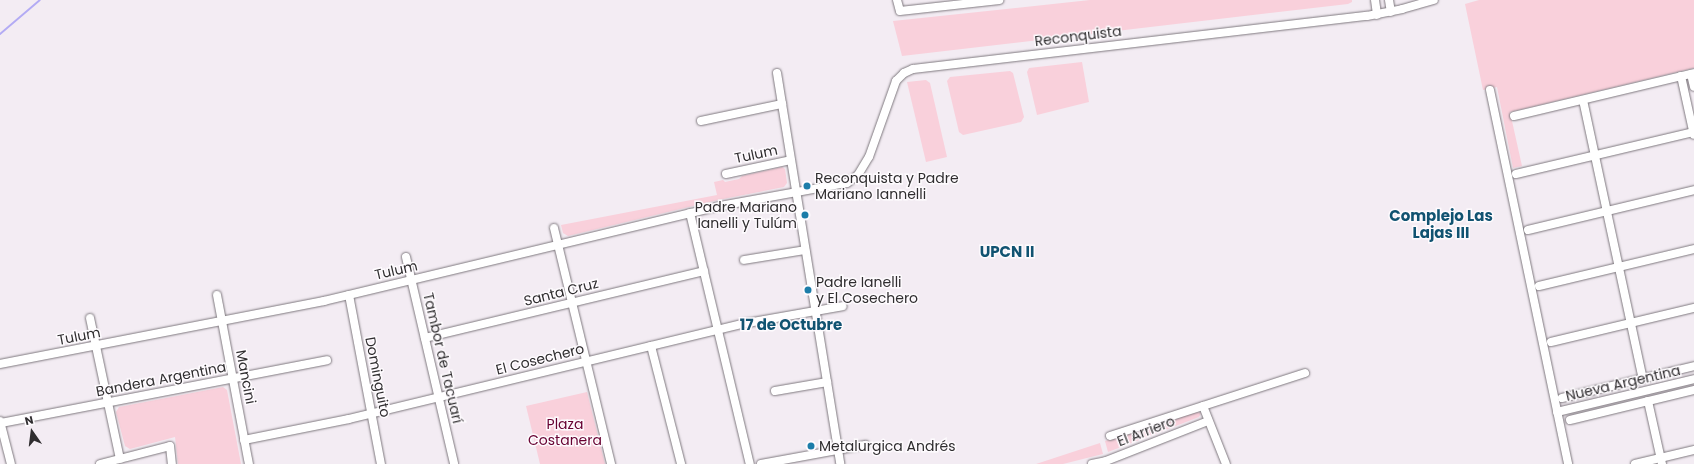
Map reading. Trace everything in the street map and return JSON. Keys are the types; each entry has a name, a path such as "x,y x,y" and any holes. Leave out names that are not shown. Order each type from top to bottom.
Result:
{"street":[{"path":"898,0 900,11 999,0"},
{"path":"1376,0 1377,15"},
{"path":"1389,0 1391,12"},
{"name":"Reconquista","path":"796,193 842,184 851,181 858,176 870,153 893,86 900,75 913,69 1377,15 1434,0"},
{"path":"777,73 840,464"},
{"path":"1514,116 1693,74 1694,87"},
{"path":"1516,174 1694,133 1681,76"},
{"path":"1490,90 1568,464"},
{"path":"1582,100 1643,379"},
{"path":"701,121 782,104"},
{"name":"Tulum","path":"726,174 791,160"},
{"path":"1528,230 1694,190"},
{"name":"Tulum","path":"0,364 349,295 690,213 796,193"},
{"path":"690,213 750,464"},
{"path":"554,228 611,464"},
{"path":"1539,286 1694,249"},
{"path":"744,260 805,250"},
{"name":"Tambor de Tacuarí","path":"406,258 454,464"},
{"name":"Santa Cruz","path":"425,338 704,271"},
{"name":"Mancini","path":"217,295 249,464"},
{"name":"Dominguito","path":"349,295 381,464"},
{"name":"El Cosechero","path":"244,440 372,413 718,330 843,306"},
{"path":"1551,342 1694,308"},
{"path":"90,318 120,459"},
{"path":"651,346 681,464"},
{"name":"Bandera Argentina","path":"0,422 326,360"},
{"path":"1562,398 1694,366"},
{"path":"1110,436 1305,373"},
{"name":"Nueva Argentina","path":"1558,412 1694,379"},
{"path":"775,391 827,382"},
{"path":"1570,420 1694,390"},
{"path":"1648,401 1661,461"},
{"path":"1203,406 1226,464"},
{"name":"El Arriero","path":"1092,464 1119,456 1208,421"},
{"path":"0,422 11,464"},
{"path":"761,464 865,445"},
{"path":"100,464 170,446 172,464"},
{"path":"1635,464 1661,461 1694,450"},
{"path":"1119,456 1121,464"}],"green space":[{"path":"1090,0 1352,0 1352,2 1348,4 902,56 893,21"},
{"path":"1479,0 1694,0 1694,68 1510,112 1522,166 1513,168 1497,87 1483,90 1465,4"},
{"path":"1082,62 1089,102 1037,115 1027,72 1029,68"},
{"path":"1010,71 1013,73 1024,117 1021,122 963,135 959,132 947,81 950,77"},
{"path":"926,80 930,83 947,157 926,162 907,82"},
{"path":"782,167 785,169 787,183 784,187 718,200 568,236 563,233 561,225 717,195 714,182 723,180 725,182 739,179 742,176"},
{"path":"223,387 227,390 241,464 178,464 175,437 130,449 125,446 116,412 119,407"},
{"name":"Plaza Costanera","path":"587,392 605,464 540,464 526,406"},
{"path":"1196,412 1201,413 1199,417 1108,452 1105,441"},
{"path":"1100,443 1103,454 1063,464 1036,464"}],"waterway":[{"path":"0,34 40,0"}],"place":[{"name":"Reconquista y Padre Mariano Iannelli","path":"807,186"},
{"name":"Padre Mariano Ianelli y Tulúm","path":"805,215"},
{"name":"Padre Ianelli y El Cosechero","path":"808,290"},
{"name":"Metalurgica Andrés","path":"811,446"}],"district":[{"name":"Complejo Las Lajas III","path":"1441,224"},
{"name":"UPCN II","path":"1007,252"},
{"name":"17 de Octubre","path":"791,325"}]}
